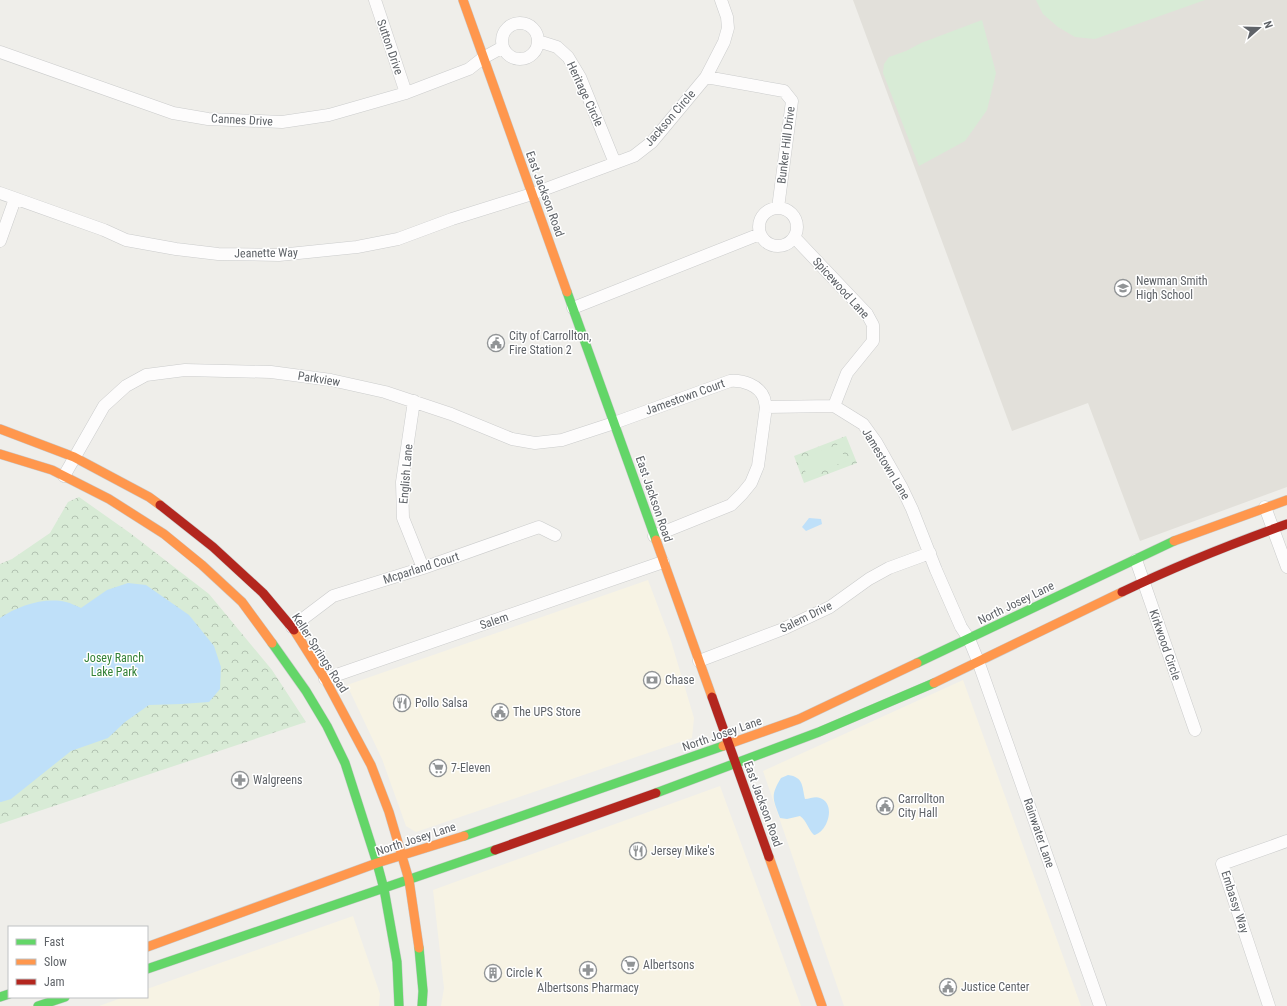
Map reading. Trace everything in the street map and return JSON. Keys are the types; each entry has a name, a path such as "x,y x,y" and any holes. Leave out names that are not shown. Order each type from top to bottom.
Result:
{"main road":[{"name":"East Jackson Road","path":"463,0 822,1006"},
{"name":"Keller Springs Road","path":"0,429 74,457 149,497 213,548 263,593 292,627 316,685 327,726 345,763 377,863 384,889 397,962 399,1006"},
{"name":"Keller Springs Road","path":"0,454 52,470 109,499 164,534 202,565 242,602 316,685 371,765 389,812 409,880 418,938 423,990 422,1006"},
{"name":"North Josey Lane","path":"148,947 377,863 402,857 729,745 799,719 1179,539 1287,500"},
{"path":"148,970 578,822 736,764 877,708 1143,581 1287,524"},
{"path":"610,795 623,789 627,780"},
{"path":"564,811 567,807 568,800"},
{"path":"578,822 581,811"},
{"path":"510,845 519,831"},
{"path":"38,1006 62,998"}],"street":[{"name":"Sutton Drive","path":"374,0 406,93"},
{"name":"Jackson Circle","path":"532,194 634,156 652,142 706,77 724,42 728,28 727,17 722,0"},
{"path":"514,24 525,24 530,26 537,36 538,41 534,53 523,58 517,58 511,56 503,47 503,35 509,26 514,24"},
{"name":"Heritage Circle","path":"538,41 557,47 568,57 580,77 615,163"},
{"path":"483,58 503,47"},
{"name":"Cannes Drive","path":"0,52 173,113 208,118 282,122 329,115 406,93 469,69 483,58"},
{"name":"Bunker Hill Drive","path":"706,77 784,92 792,101 778,208"},
{"name":"Jeanette Way","path":"0,193 104,230 126,240 176,249 218,254 280,255 357,247 398,239 452,219 532,194"},
{"path":"0,241 15,199"},
{"path":"778,208 788,211 796,220 797,226 794,237 786,244 780,246 768,243 760,234 759,222 766,212 778,208"},
{"path":"573,308 760,234"},
{"name":"Spicewood Lane","path":"794,237 867,314 873,325 873,340 847,374 834,406"},
{"name":"Parkview","path":"64,476 104,406 126,386 146,375 185,370 270,372 331,380 386,392 451,414 512,439 535,443 562,440 614,424"},
{"name":"Jamestown Court","path":"614,424 730,380 738,380 750,384 760,392 764,399 766,408"},
{"name":"English Lane","path":"414,401 402,482 403,518 423,568"},
{"path":"654,536 731,505 742,494 751,483 758,466 766,408 834,406"},
{"name":"Jamestown Lane","path":"834,406 863,424 876,442 902,488 961,627 969,639 978,661"},
{"path":"1265,507 1287,567"},
{"name":"Mcparland Court","path":"292,627 333,596 423,568 539,527 555,535"},
{"name":"Salem Drive","path":"699,661 783,629 816,614 830,607 869,579 882,572 930,553"},
{"name":"Kirkwood Circle","path":"1136,560 1194,730"},
{"name":"Salem","path":"316,685 663,562"},
{"name":"Rainwater Lane","path":"978,661 1100,1006"},
{"name":"Embassy Way","path":"1269,1006 1222,864 1287,841"}],"shaded area":[{"name":"Newman Smith High School","path":"853,0 1287,0 1287,487 1140,541 1088,403 1012,431"},
{"path":"648,580 671,641 694,718 692,738 416,832 406,826 382,759 347,685"},
{"path":"963,680 1081,1006 844,1006 763,771"},
{"path":"720,786 801,1006 441,1006 444,988 433,890"},
{"path":"353,916 380,994 379,1006 99,1006 121,998 148,998 148,989"}],"green space":[{"path":"1036,0 1205,0 1095,39 1075,37 1058,27 1043,14"},
{"path":"982,20 996,73 987,110 965,141 919,166 883,73 884,64 889,57"},
{"path":"846,436 857,463 804,483 794,456"},
{"path":"839,444 846,461 807,476 801,459"},
{"name":"Josey Ranch Lake Park","path":"79,497 130,533 209,594 272,670 306,722 0,824 0,564 12,559 50,533 68,502"}],"water":[{"path":"809,518 821,519 822,524 806,531 802,527"},
{"path":"128,583 146,585 189,615 214,646 221,667 220,689 209,702 149,705 125,722 108,738 71,751 11,799 0,802 0,618 23,606 40,602 66,602 81,608 107,590"},
{"path":"788,775 800,780 805,799 816,797 820,798 825,801 828,806 829,812 826,824 819,833 814,835 800,816 787,819 780,818 774,802 774,794 781,778"}],"traffic: fast":[{"path":"567,292 656,540"},
{"path":"917,663 1174,541"},
{"path":"272,643 306,691 327,726 345,763 384,889 397,962 399,1006"},
{"path":"656,793 819,732 934,683"},
{"path":"464,836 723,746"},
{"path":"148,969 495,850"},
{"path":"419,948 423,991 422,1006"},
{"path":"0,997 8,994"},
{"path":"38,1006 62,998"}],"traffic: slow":[{"path":"463,0 567,292"},
{"path":"0,429 74,457 149,497 160,505"},
{"path":"0,454 52,470 109,499 164,534 202,565 242,602 272,643"},
{"path":"1174,541 1287,500"},
{"path":"656,540 712,697"},
{"path":"934,683 1122,592"},
{"path":"294,630 325,679 371,765 389,812 409,880 419,948"},
{"path":"723,746 799,719 917,663"},
{"path":"148,947 377,863 464,836"},
{"path":"769,857 822,1006"}],"traffic: jam":[{"path":"160,505 213,547 263,593 294,630"},
{"path":"1122,592 1163,573 1245,539 1287,524"},
{"path":"712,697 769,857"},
{"path":"495,850 656,793"}],"place":[{"name":"Newman Smith High School","path":"1123,288"},
{"name":"City of Carrollton, Fire Station 2","path":"496,343"},
{"name":"Chase","path":"652,680"},
{"name":"Pollo Salsa","path":"402,703"},
{"name":"The UPS Store","path":"500,712"},
{"name":"7-Eleven","path":"438,768"},
{"name":"Walgreens","path":"240,780"},
{"name":"Carrollton City Hall","path":"885,806"},
{"name":"Jersey Mike's","path":"638,851"},
{"name":"Albertsons","path":"630,965"},
{"name":"Albertsons Pharmacy","path":"588,970"},
{"name":"Circle K","path":"493,973"},
{"name":"Justice Center","path":"948,987"}]}
